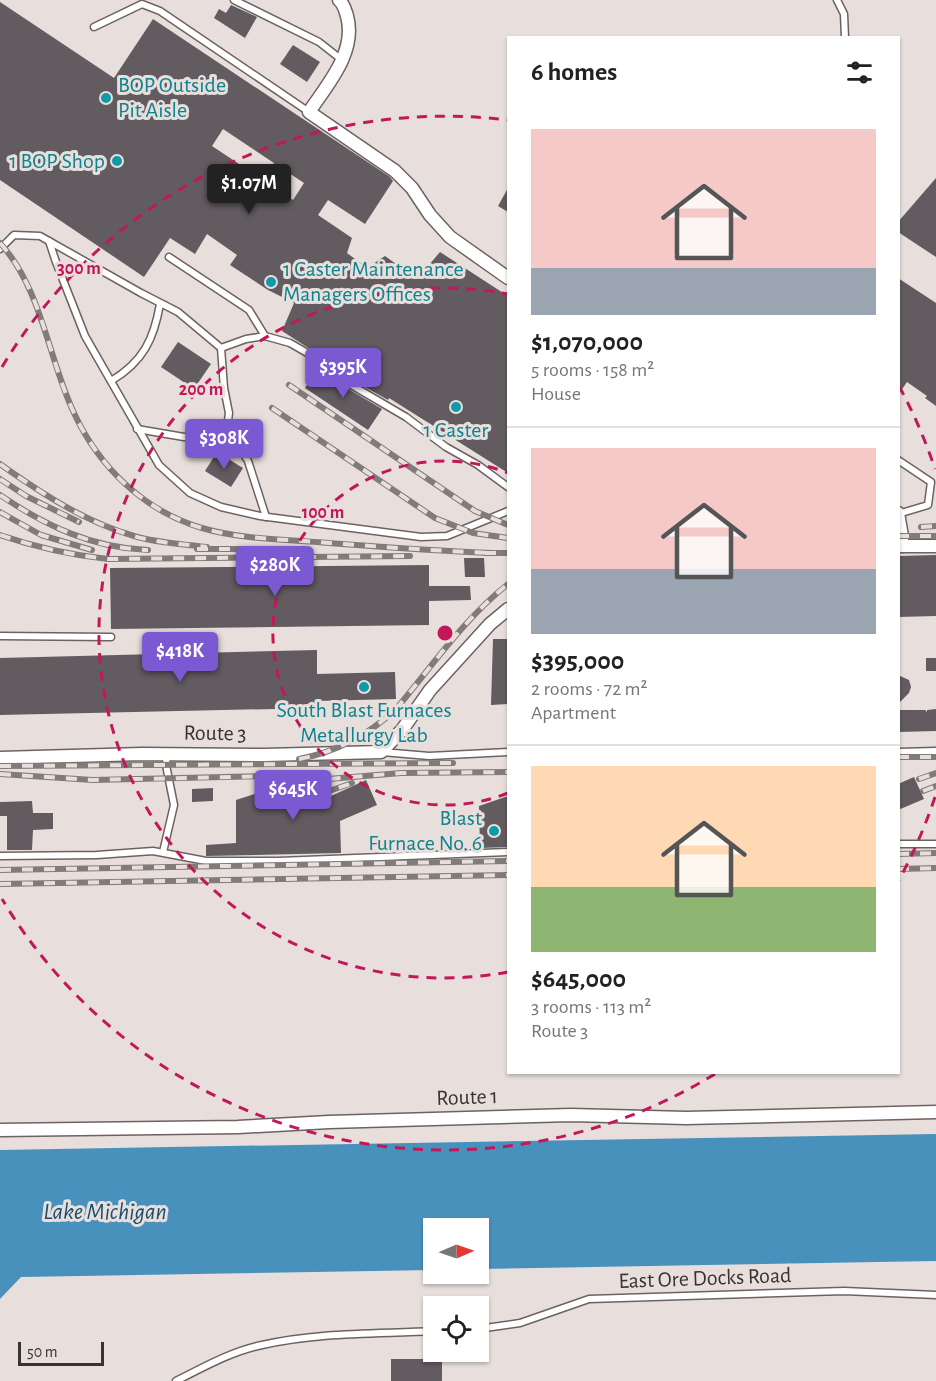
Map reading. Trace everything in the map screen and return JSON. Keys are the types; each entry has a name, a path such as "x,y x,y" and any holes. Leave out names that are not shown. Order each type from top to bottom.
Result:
{"street":[{"path":"339,0 348,18 350,36 343,60 309,112 395,171 412,188 430,215 450,237 507,277"},
{"path":"900,546 936,546"},
{"path":"381,752 402,730 430,690 490,624 507,610"},
{"name":"Route 3","path":"0,758 381,752"},
{"name":"Route 1","path":"0,1130 238,1127 571,1114 686,1118 936,1112"}],"lane":[{"path":"234,0 319,42 343,60"},
{"path":"837,0 844,14 845,36"},
{"path":"94,27 142,4 160,11 309,112"},
{"path":"0,249 14,236 40,236 178,312 221,348 224,388 229,413 227,428 248,461 266,517"},
{"path":"49,241 85,336 137,429 159,465 190,493 221,507 266,517 421,537 447,536 507,511"},
{"path":"169,257 249,310 265,336"},
{"path":"111,381 127,372 144,352 152,338 160,303"},
{"path":"221,348 246,339 265,336 290,343 348,383 406,417 446,447 478,465 507,486"},
{"path":"137,429 184,437 212,437 227,428"},
{"path":"900,461 931,482 928,505"},
{"path":"900,514 936,504"},
{"path":"0,636 111,637"},
{"path":"900,752 936,751"},
{"path":"381,752 429,756 507,752"},
{"path":"163,852 174,806 166,765 167,754"},
{"path":"900,844 936,844"},
{"path":"0,856 163,852 206,861 258,861 507,852"},
{"name":"East Ore Docks Road","path":"489,1327 520,1323 589,1299 844,1292 936,1295"},
{"path":"177,1381 228,1356 260,1345 310,1337 423,1332"}],"water":[{"name":"Lake Michigan","path":"936,1134 936,1261 489,1269 489,1218 423,1218 423,1270 21,1277 0,1299 0,1150"}],"building":[{"name":"1 BOP Shop","path":"0,2 114,78 153,19 390,177 393,181 365,224 328,200 318,215 352,238 347,253 367,268 385,256 417,279 440,252 507,295 507,472 389,398 388,400 351,379 324,358 282,331 294,303 268,290 230,265 237,255 207,234 195,254 170,238 144,277 0,180","holes":["223,129 274,163 263,180 212,146","289,173 304,183 293,200 279,190"]},
{"path":"231,5 257,17 245,38 214,18 219,9 226,13"},
{"path":"293,45 320,62 307,82 280,64"},
{"path":"936,178 936,257 900,233 900,220"},
{"path":"507,190 507,211 498,206"},
{"path":"900,279 936,303 936,406 925,398 927,396 907,382 900,392"},
{"path":"178,342 211,364 194,389 161,367"},
{"path":"318,367 345,387 382,409 368,430 305,388"},
{"path":"217,452 243,468 231,487 205,471"},
{"path":"936,555 936,616 900,617 900,556"},
{"path":"464,558 484,558 485,577 465,577"},
{"path":"429,565 429,586 470,586 471,600 429,601 429,625 111,629 110,568"},
{"path":"493,639 507,639 507,704 491,705"},
{"path":"317,650 317,674 395,672 396,699 318,701 318,708 0,715 0,658"},
{"path":"926,658 936,658 936,671 926,671"},
{"path":"900,676 909,680 911,687 909,693 900,702"},
{"path":"936,709 936,731 900,732 900,710 925,710 927,712 927,710"},
{"path":"914,777 924,799 900,809 900,783"},
{"path":"298,780 320,801 366,780 377,805 340,821 341,853 206,856 206,845 236,843 236,800"},
{"path":"213,788 213,801 192,802 192,789"},
{"name":"Blast Furnace No. 6","path":"507,796 507,847 480,848 479,806"},
{"path":"32,801 33,813 53,813 53,829 33,830 32,850 7,850 7,816 0,816 0,802"},
{"path":"391,1359 423,1359 423,1362 442,1362 442,1381 391,1381"}],"railway":[{"path":"0,243 26,281 65,392 84,433 110,469 143,498 161,510 202,528 249,537 493,553"},
{"path":"289,385 475,511 507,525"},
{"path":"272,408 435,518 473,533 507,538"},
{"path":"0,464 64,506 98,523 152,540 207,547"},
{"path":"0,479 26,496 79,522"},
{"path":"0,495 70,533 108,545 148,550"},
{"path":"0,512 41,535 92,550"},
{"path":"921,527 936,526"},
{"path":"0,535 53,550 108,559 410,556"},
{"path":"900,536 936,536"},
{"path":"197,549 257,551"},
{"path":"485,553 507,553"},
{"path":"299,759 326,752 352,741 387,717 397,708 463,627 507,585"},
{"path":"900,757 936,757"},
{"path":"0,766 453,763"},
{"path":"0,774 93,780 270,776 316,780 401,773 507,772"},
{"path":"919,779 936,773"},
{"path":"318,795 352,783"},
{"path":"923,791 936,786"},
{"path":"900,854 936,853"},
{"path":"0,870 507,861"},
{"path":"900,869 936,868"},
{"path":"0,884 507,875"}],"place":[{"name":"BOP Outside Pit Aisle","path":"106,98"},
{"name":"1 BOP Shop","path":"117,161"},
{"name":"1 Caster Maintenance Managers Offices","path":"271,282"},
{"name":"1 Caster","path":"456,407"},
{"name":"South Blast Furnaces Metallurgy Lab","path":"364,687"},
{"name":"Blast Furnace No. 6","path":"494,831"}]}
